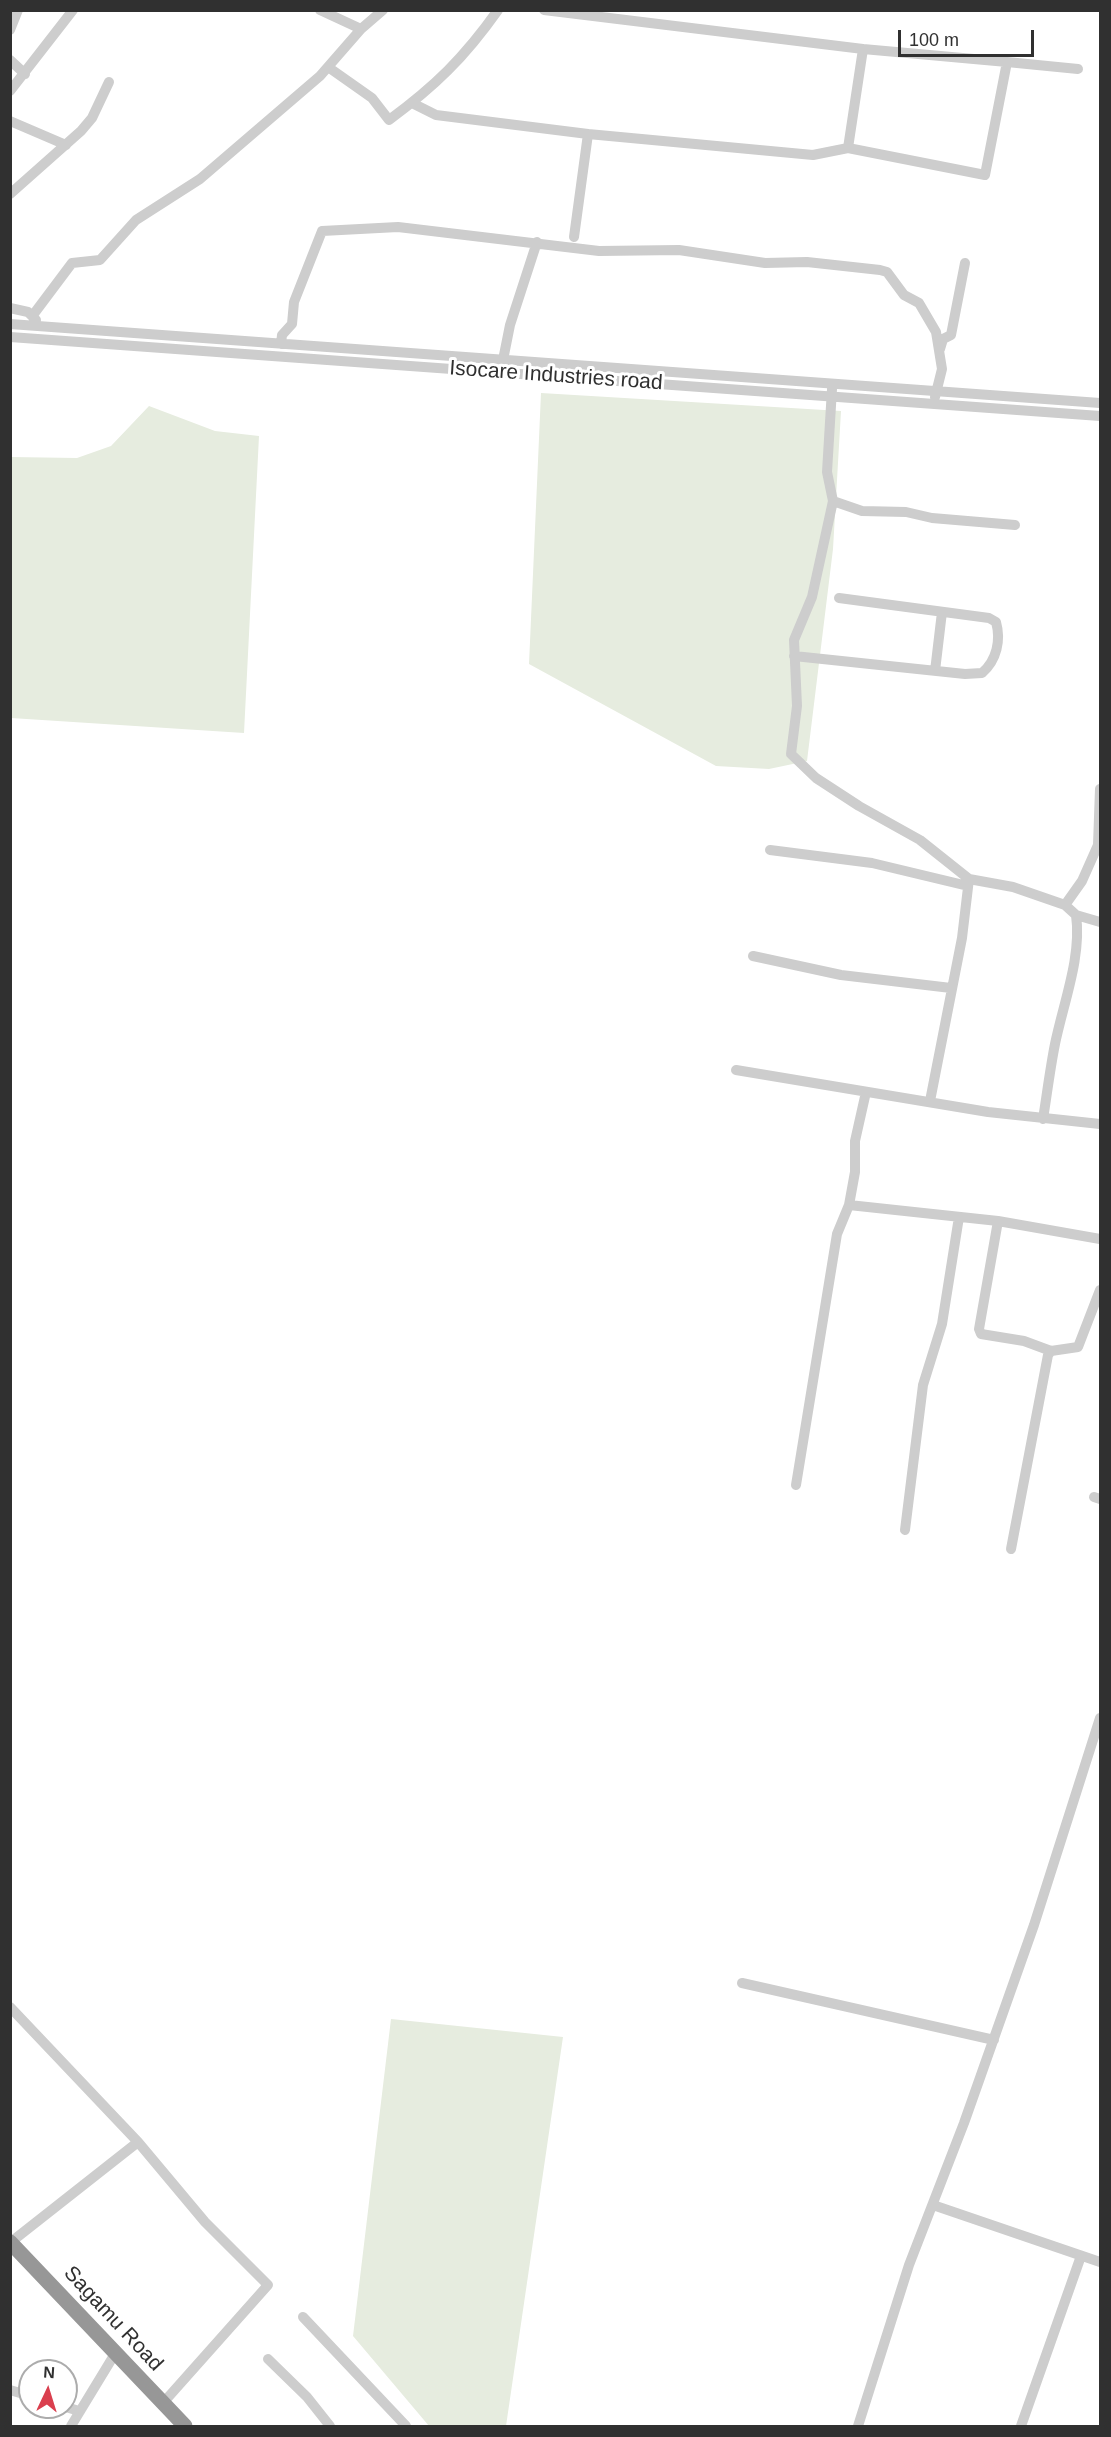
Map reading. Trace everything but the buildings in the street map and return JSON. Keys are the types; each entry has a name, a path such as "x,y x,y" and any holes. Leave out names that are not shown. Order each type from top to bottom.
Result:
{"highway":[{"name":"Sagamu Road","path":"11,2242 185,2427"}],"street":[{"path":"10,30 18,10"},
{"path":"10,91 73,10"},
{"path":"320,10 361,29"},
{"path":"33,315 72,263 100,260 136,220 200,179 328,67 361,29 383,10"},
{"path":"328,67 372,98 389,120 433,88 472,47 498,10"},
{"path":"544,10 863,49 1078,69"},
{"path":"848,148 863,49"},
{"path":"10,60 25,74"},
{"path":"412,103 436,115 588,134 813,155 848,148 985,175 1007,62"},
{"path":"10,194 66,145 92,118 108,82"},
{"path":"10,121 66,145"},
{"path":"574,237 588,134"},
{"path":"281,344 282,334 292,324 294,302 322,231 398,227 609,252 679,250 765,263 807,262 887,272 904,295 919,303 936,332 942,369 935,403"},
{"path":"503,360 510,325 537,242"},
{"path":"940,349 943,339 951,335 965,263"},
{"path":"10,308 33,315 38,326"},
{"name":"Isocare Industries road","path":"10,324 1101,403"},
{"name":"Isocare Industries road","path":"10,337 1101,416"},
{"path":"248,342 249,354"},
{"path":"832,383 827,472 833,501 812,597 794,640 797,706 791,754 816,778 859,806 920,840 969,883"},
{"path":"833,501 862,511 898,512 932,518 1015,525"},
{"path":"794,656 935,671 982,673 993,659 999,642 996,622 990,618 839,598"},
{"path":"935,671 942,612"},
{"path":"1065,905 1082,881 1098,845 1101,789"},
{"path":"770,849 872,863 969,883 1013,887 1065,905 1076,915 1101,922"},
{"path":"930,1101 962,938 969,883"},
{"path":"1043,1119 1055,1046 1071,973 1078,926 1076,915"},
{"path":"753,956 841,975 951,988"},
{"path":"736,1070 1043,1119 1101,1124"},
{"path":"796,1485 837,1234 849,1205 855,1172 855,1141 866,1092"},
{"path":"849,1205 998,1221 1101,1239"},
{"path":"905,1530 921,1394 942,1324 959,1218"},
{"path":"998,1221 979,1329 981,1334 1024,1341 1051,1351 1078,1347 1101,1290"},
{"path":"1011,1549 1048,1355 1051,1351"},
{"path":"858,2427 887,2328 994,2040 1101,1718"},
{"path":"742,1983 994,2040"},
{"path":"10,2007 138,2142 205,2222 268,2285 163,2403"},
{"path":"11,2242 138,2142"},
{"path":"933,2205 1101,2262"},
{"path":"1021,2427 1081,2256"},
{"path":"303,2318 406,2427"},
{"path":"71,2427 116,2352"},
{"path":"268,2359 307,2397 330,2427"}],"shaded area":[{"path":"541,393 841,411 833,549 807,761 769,769 716,766 529,664"},
{"path":"149,406 215,431 259,436 244,733 11,718 11,457 77,458 111,446"},
{"path":"391,2019 563,2037 506,2426 429,2426 353,2336"}]}
